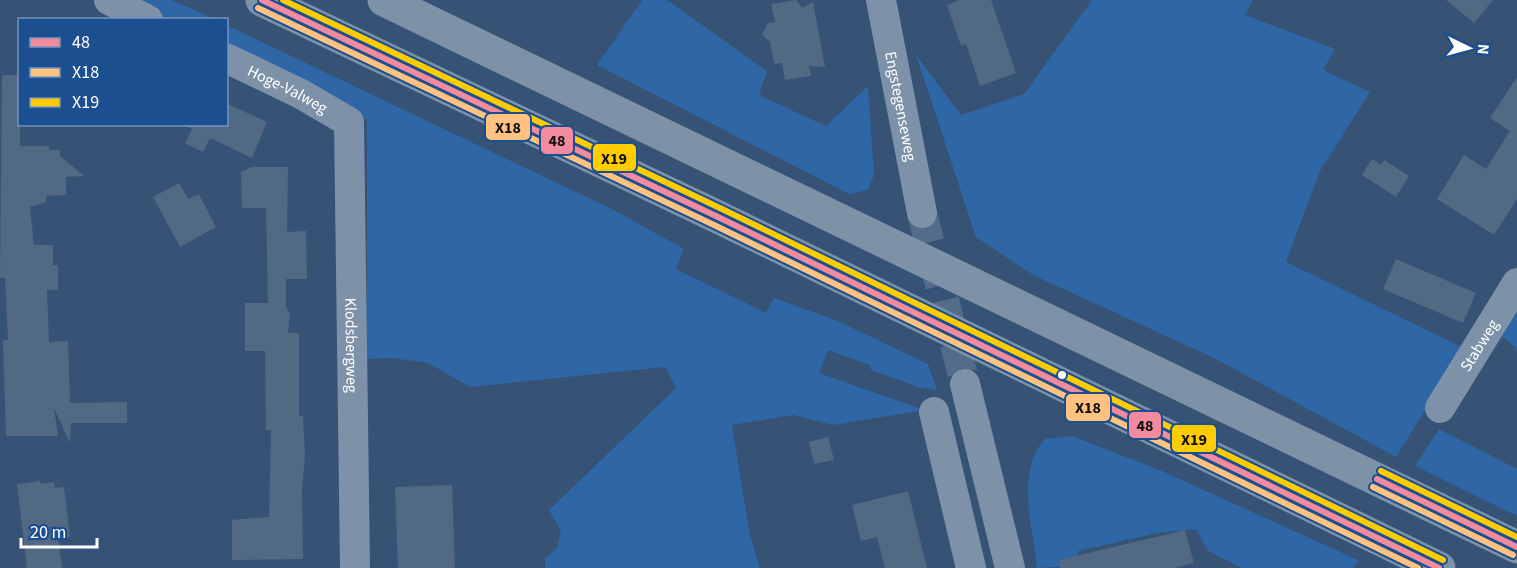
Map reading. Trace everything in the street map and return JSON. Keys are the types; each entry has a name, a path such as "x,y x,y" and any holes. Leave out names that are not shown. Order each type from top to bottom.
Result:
{"highway":[{"path":"262,0 728,222 1440,568"},
{"path":"384,0 1517,547"}],"street":[{"path":"109,0 144,18"},
{"name":"Engstegenseweg","path":"881,0 922,213"},
{"name":"Hoge-Valweg","path":"228,59 301,94 349,122"},
{"name":"Klodsbergweg","path":"349,122 355,568"},
{"name":"Stabweg","path":"1440,408 1517,283"},
{"path":"965,384 1010,568"},
{"path":"934,412 970,568"}],"shaded area":[{"path":"119,0 172,0 212,18 157,18"},
{"path":"642,0 667,0 767,71 759,95 826,126 868,86 874,175 868,190 849,194 597,65"},
{"path":"1092,0 1253,0 1245,15 1335,49 1323,70 1370,92 1320,171 1286,262 1464,348 1396,457 1214,358 1035,276 976,237 916,55 961,115 1024,94"},
{"path":"228,26 612,209 684,249 676,269 766,313 774,298 838,321 928,364 937,390 918,387 871,370 870,365 828,350 819,373 924,410 833,425 793,415 732,425 750,535 760,568 545,568 545,559 557,548 561,531 549,510 676,388 665,367 470,387 428,363 392,358 367,359 367,120 228,52"},
{"path":"1517,301 1517,349 1497,332"},
{"path":"1439,429 1517,469 1517,516 1415,466"},
{"path":"1072,436 1162,471 1358,560 1353,568 1242,568 1208,551 1196,529 1157,533 1078,551 1080,566 1037,568 1028,501 1031,467 1036,452 1045,439"}],"building":[{"path":"796,0 802,8 813,2 825,67 809,66 811,76 785,80 782,63 774,64 770,42 762,35 768,23 775,22 771,4"},
{"path":"960,0 991,0 1016,73 980,86 966,44 961,46 947,5"},
{"path":"1446,0 1493,0 1474,23"},
{"path":"2,75 18,75 20,146 49,146 49,150 60,150 60,156 84,176 66,177 66,195 46,196 46,202 30,207 34,245 53,245 53,265 58,265 58,290 47,290 49,342 68,341 70,403 127,402 127,423 71,423 70,443 54,408 58,436 6,436 3,340 8,340 5,278 0,278"},
{"path":"1517,77 1517,199 1494,235 1437,199 1464,155 1486,169 1510,131 1490,118"},
{"path":"228,104 267,122 252,158 210,138 203,152 185,143 192,129 186,126 228,126"},
{"path":"1372,159 1381,165 1384,160 1409,176 1396,197 1362,175"},
{"path":"251,167 288,167 287,232 306,231 307,279 286,279 286,307 290,314 288,333 299,333 299,416 303,416 305,455 302,489 303,559 232,560 232,520 269,517 271,430 266,430 265,351 245,351 245,303 268,303 266,208 242,208 241,172"},
{"path":"179,183 188,199 199,194 216,227 180,247 153,197"},
{"path":"1396,259 1476,293 1463,323 1383,289"},
{"path":"828,437 834,460 814,464 809,442"},
{"path":"40,481 41,484 54,482 55,488 64,487 70,537 58,538 62,568 27,568 17,484"},
{"path":"452,485 455,568 398,568 395,487"},
{"path":"908,491 927,568 885,568 877,537 861,541 852,505"},
{"path":"1185,530 1194,563 1174,568 1060,568 1059,560"}],"tunnel":[{"path":"922,213 965,384"}],"transit line":[{"name":"48","path":"262,0 718,217 1439,568"},
{"name":"X19","path":"283,0 722,209 1443,560"},
{"name":"X18","path":"258,8 714,225 1418,568"},
{"name":"X19","path":"1381,471 1517,537"},
{"name":"48","path":"1377,479 1517,547"},
{"name":"X18","path":"1373,487 1513,555"}]}
